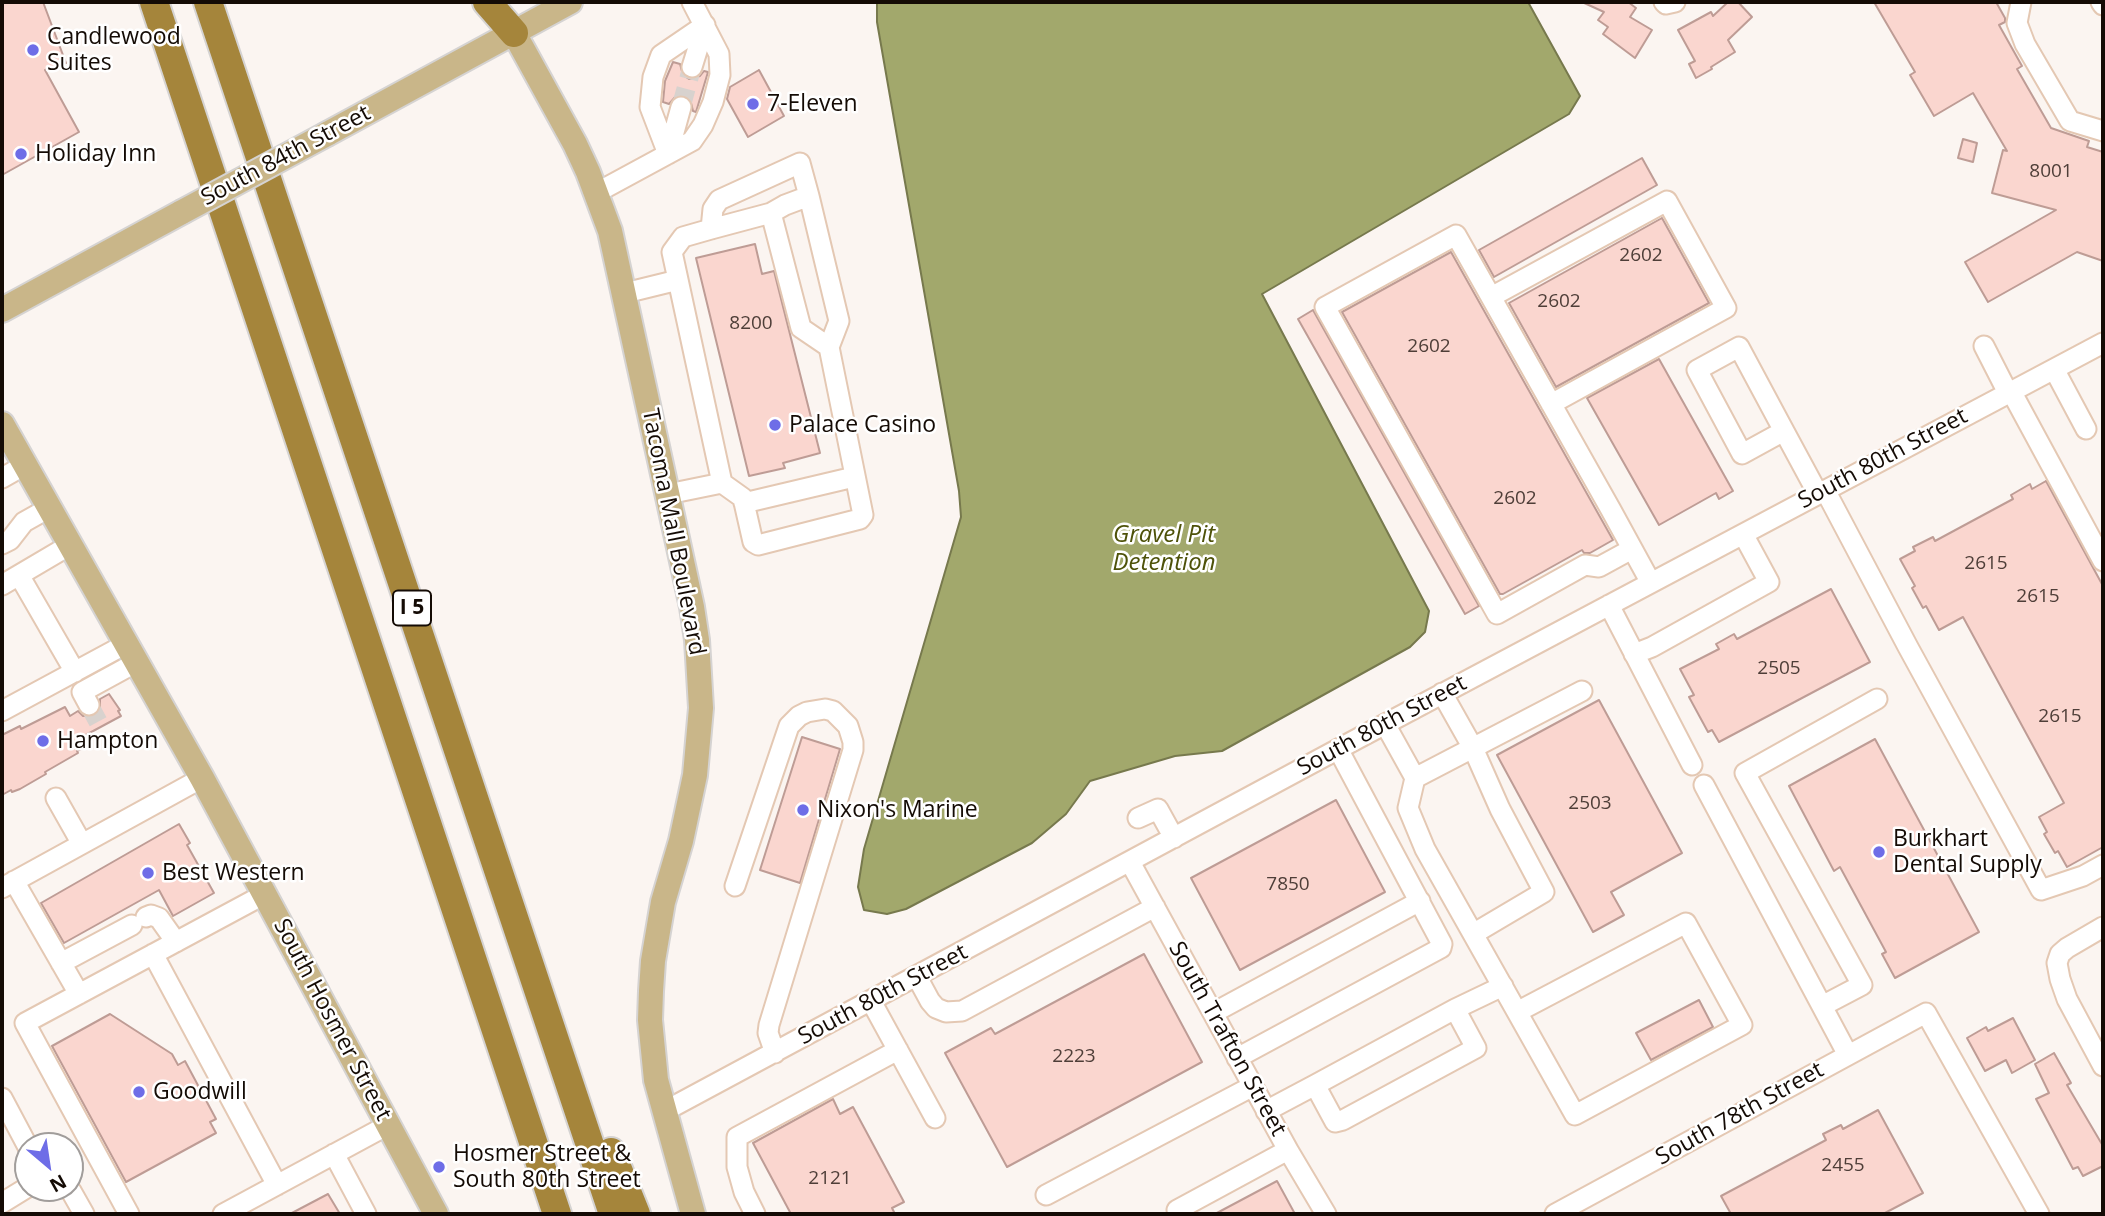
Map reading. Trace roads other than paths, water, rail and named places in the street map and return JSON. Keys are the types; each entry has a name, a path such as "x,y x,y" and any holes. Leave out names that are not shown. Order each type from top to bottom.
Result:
{"highway":[{"name":"I 5","path":"154,2 557,1214"},
{"name":"I 5","path":"208,2 613,1214"},
{"path":"487,2 514,33"},
{"path":"516,920 636,1214"}],"main road":[{"name":"South 84th Street","path":"2,310 570,2"},
{"name":"Tacoma Mall Boulevard","path":"514,33 575,144 610,231 697,640 701,708 695,775 689,808 663,902 653,961 650,1014 652,1050 663,1112 693,1214"},
{"name":"South Hosmer Street","path":"2,424 202,778 436,1214"}],"street":[{"path":"596,193 692,141 703,125 720,75 719,54 692,2"},
{"path":"1664,2 1675,2"},
{"path":"2021,2 2017,23 2025,44 2070,121 2103,131"},
{"path":"692,67 705,25"},
{"path":"668,154 650,107 653,77 661,55 705,25"},
{"path":"668,154 681,107"},
{"path":"711,229 713,209 719,201 800,163 809,196 839,321 829,347 863,515 860,519 758,545 753,542 743,498 722,483 672,252 683,237 771,214 785,205 809,196"},
{"path":"1491,297 1667,201 1726,308 1551,404"},
{"path":"771,214 801,328 829,347"},
{"path":"1632,549 1599,567 1584,565 1497,614 1325,307 1456,235 1551,404 1651,583"},
{"path":"625,293 678,280"},
{"name":"South 80th Street","path":"663,1112 1338,749 2103,343"},
{"path":"1984,346 2103,561"},
{"path":"1784,431 1742,454 1697,370 1739,347 2041,890 2083,876 2103,865"},
{"path":"2054,369 2086,429"},
{"path":"2,478 25,465"},
{"path":"744,503 854,477"},
{"path":"668,494 722,483"},
{"path":"2,544 10,540 24,522 49,508"},
{"path":"1634,654 1652,647 1769,582 1743,534"},
{"path":"70,545 10,580 75,672"},
{"path":"1609,605 1692,765"},
{"path":"2,711 75,672 132,653"},
{"path":"89,705 82,692 132,653"},
{"path":"1415,778 1582,691"},
{"path":"1442,694 1544,892 1473,934"},
{"path":"1822,1006 1862,985 1745,773 1877,699"},
{"path":"735,886 789,726 807,712 825,709 833,711 848,726 853,750 769,1025 768,1033 775,1053"},
{"path":"1385,724 1415,778 1408,808 1425,849 1575,1115 1742,1025 1686,923 1517,1012"},
{"path":"1237,1058 1441,948 1442,944 1420,901 1338,749"},
{"path":"79,994 8,885 202,778"},
{"path":"1704,785 1848,1055"},
{"path":"56,798 82,844"},
{"path":"1138,818 1158,809 1174,838"},
{"name":"South Trafton Street","path":"1130,862 1266,1111 1326,1214"},
{"path":"128,1214 25,1023 265,894"},
{"path":"1213,1013 1420,901"},
{"path":"917,977 936,1008 946,1012 962,1011 1154,907"},
{"path":"61,963 151,915 159,918 176,942"},
{"path":"2103,927 2067,948 2058,958 2060,979 2072,1011 2103,1066"},
{"path":"153,954 277,1185"},
{"path":"1266,1111 1503,986"},
{"path":"871,1001 935,1118"},
{"path":"1315,1085 1335,1122 1476,1048 1455,1009"},
{"name":"South 78th Street","path":"1555,1214 1926,1013 2039,1214"},
{"path":"755,1214 744,1192 737,1167 737,1137 898,1050"},
{"path":"1046,1195 1253,1086"},
{"path":"2,1098 20,1132"},
{"path":"223,1214 388,1125"},
{"path":"1177,1210 1288,1150"},
{"path":"334,1154 366,1214"}],"water":[{"name":"Gravel Pit Detention","path":"877,2 1528,2 1580,96 1569,114 1262,294 1429,611 1425,632 1410,647 1222,751 1175,756 1090,781 1066,814 1032,843 906,909 887,914 864,910 858,887 864,849 961,517 959,491 877,22"}],"tunnel":[{"path":"681,107 692,67"},
{"path":"89,705 101,727"}],"place":[{"name":"Candlewood Suites","path":"33,50"},
{"name":"7-Eleven","path":"753,104"},
{"name":"Holiday Inn","path":"21,154"},
{"name":"Palace Casino","path":"775,425"},
{"name":"Hampton","path":"43,741"},
{"name":"Nixon's Marine","path":"803,810"},
{"name":"Burkhart Dental Supply","path":"1879,852"},
{"name":"Best Western","path":"148,873"},
{"name":"Goodwill","path":"139,1092"},
{"name":"Hosmer Street & South 80th Street","path":"439,1167"}]}
